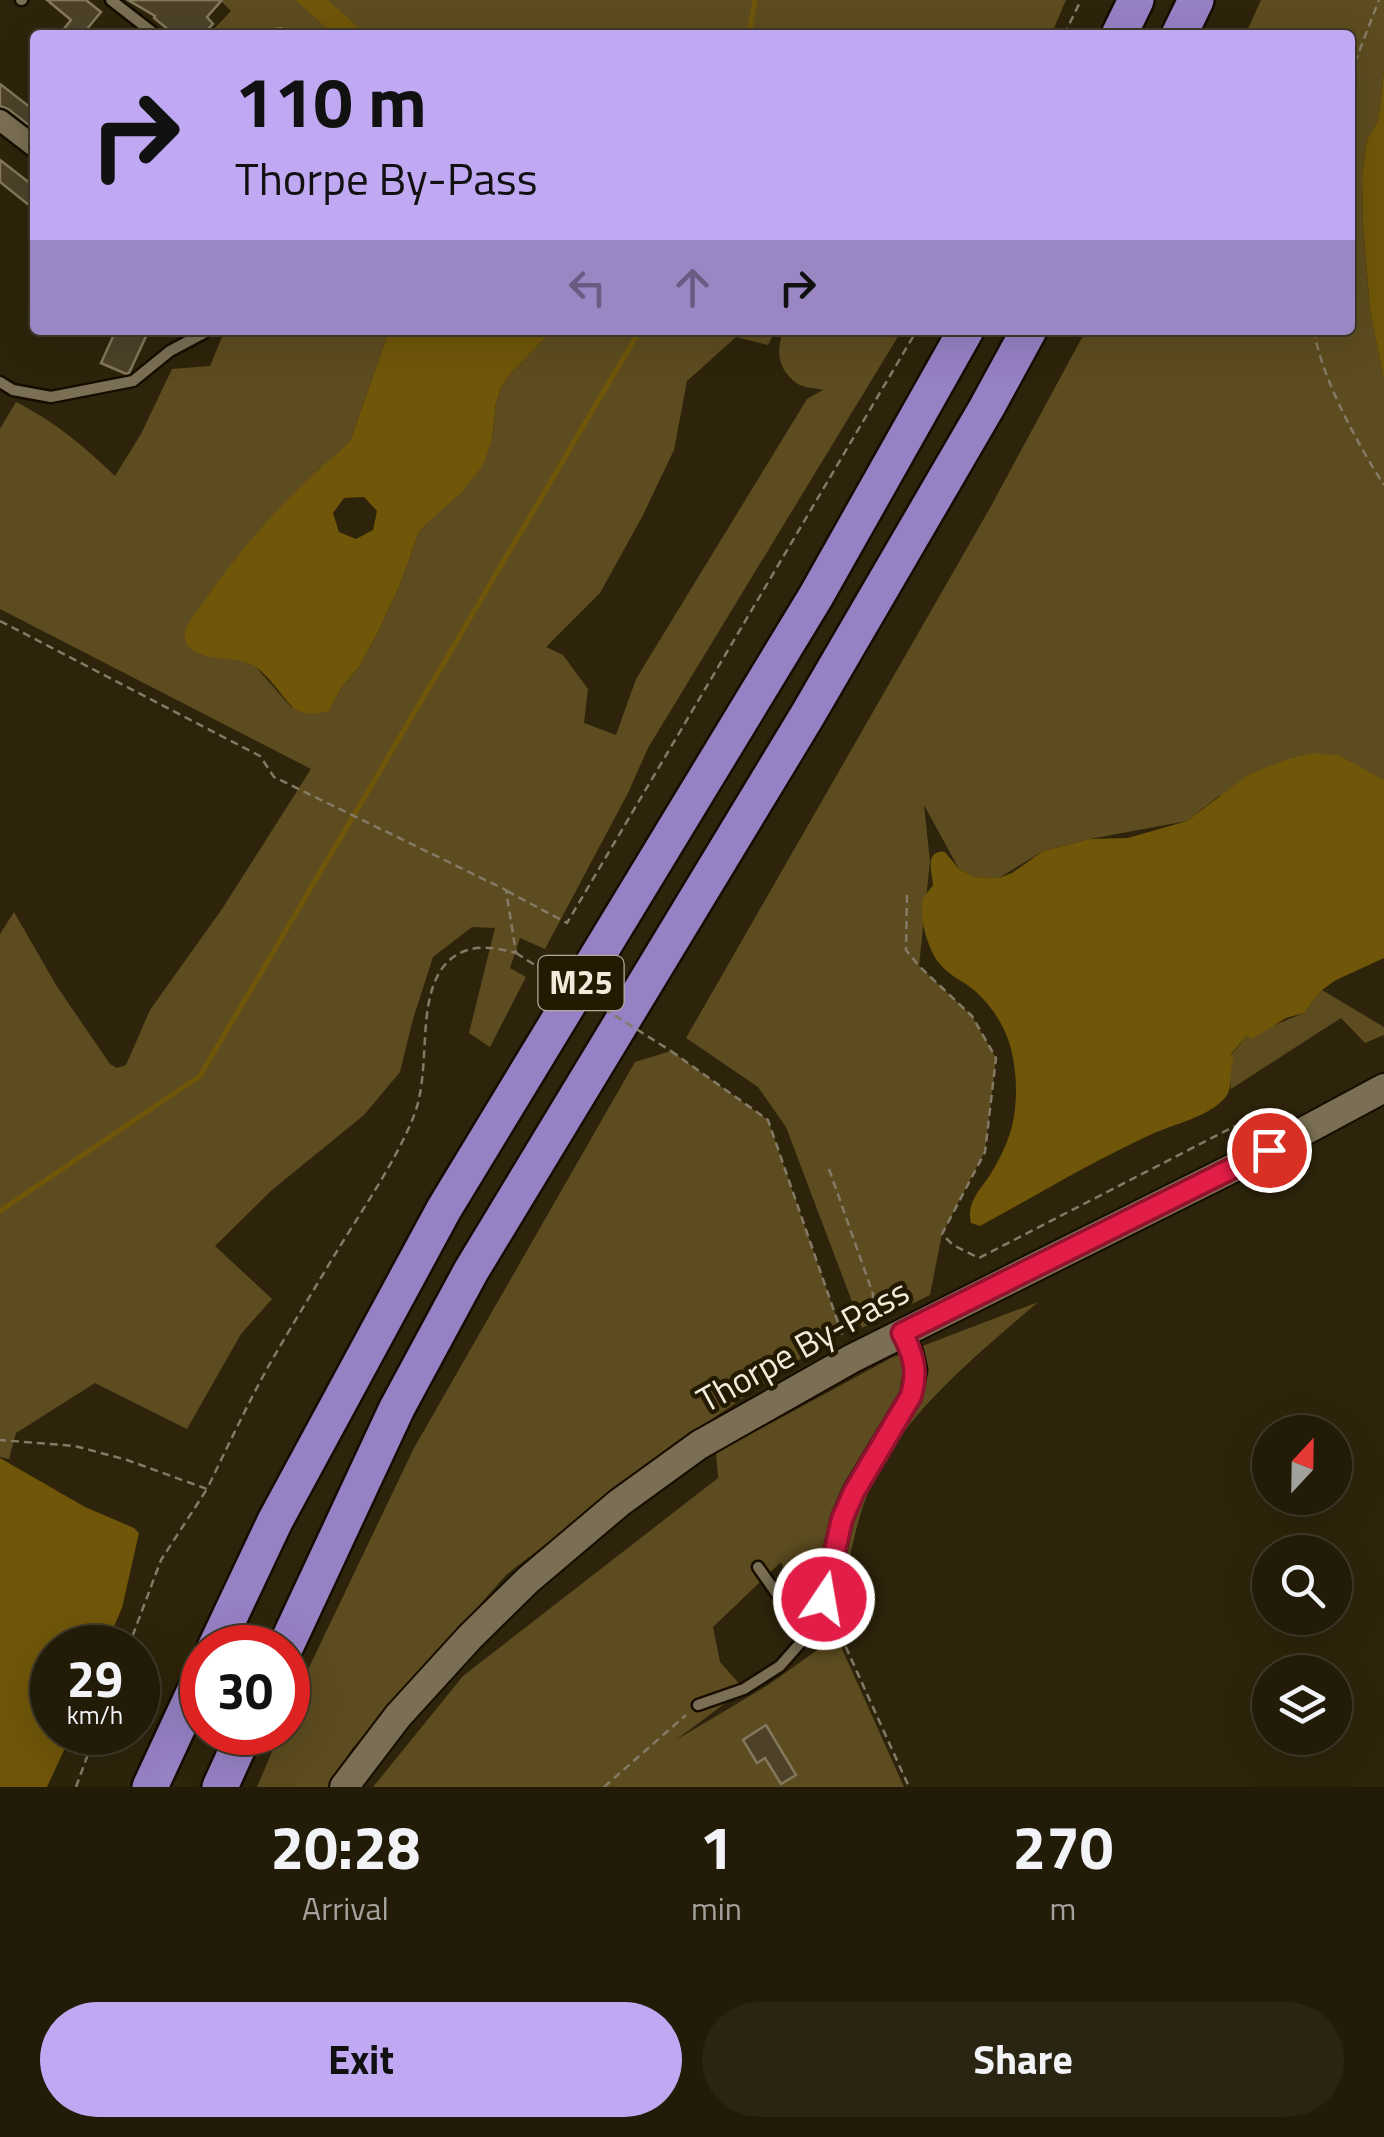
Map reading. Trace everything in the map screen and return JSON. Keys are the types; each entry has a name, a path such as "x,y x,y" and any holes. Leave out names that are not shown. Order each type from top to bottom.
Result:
{"highway":[{"path":"1121,30 1136,0"},
{"path":"1181,30 1196,0"},
{"name":"M25","path":"227,1625 274,1521 444,1209 816,596 963,335"},
{"name":"M25","path":"296,1625 397,1408 471,1271 808,716 1026,335"},
{"path":"150,1787 180,1722"},
{"path":"220,1787 235,1755"}],"main road":[{"name":"Thorpe By-Pass","path":"344,1787 410,1703 470,1637 543,1567 619,1503 698,1445 862,1353 1269,1150 1384,1088"}],"street":[{"path":"0,120 30,143"},
{"path":"816,1617 842,1519 915,1383 912,1352 902,1333"}],"lane":[{"path":"111,0 150,30"},
{"path":"0,382 13,390 52,396 133,381 170,351 200,335"},
{"path":"698,1705 744,1689 780,1666 816,1617 777,1594 758,1567"}],"path":[{"path":"1067,30 1082,0"},
{"path":"1355,63 1379,0"},
{"path":"0,621 260,756 274,776 567,923 914,335"},
{"path":"1315,335 1318,353 1364,454 1384,485"},
{"path":"506,890 516,953"},
{"path":"906,896 906,950 972,1016 996,1058 984,1152 942,1234 953,1245 979,1258 1235,1126"},
{"path":"137,1625 161,1560 207,1489 268,1368 413,1119 422,1086 433,984 454,956 474,948 484,946 516,953 671,1051 768,1120 862,1353"},
{"path":"829,1169 873,1294 862,1353"},
{"path":"0,1440 75,1446 207,1489"},
{"path":"816,1617 909,1787"},
{"path":"604,1787 698,1705"},
{"path":"76,1787 88,1755"}],"shaded area":[{"path":"295,0 328,0 361,30 329,30"},
{"path":"1066,0 1053,30 213,30 231,11 222,2"},
{"path":"1261,0 1384,0 1384,71 1379,112 1367,139 1362,176 1370,311 1384,380 1384,781 1219,796 1187,821 1043,851 999,878 975,877 959,869 924,805 930,861 919,966 972,1016 996,1058 985,1151 942,1234 930,1295 862,1328 786,1127 758,1087 686,1038 990,508 1083,335 1355,335 1355,30 1247,30"},
{"path":"1384,71 1384,380 1370,311 1362,176 1367,139 1377,123"},
{"path":"223,335 387,335 351,439 241,553 199,654 255,666 292,708 329,711 377,634 419,532 492,440 501,388 548,335 773,335 768,345 736,337 687,381 674,450 642,517 600,593 546,647 563,655 588,689 584,723 616,735 636,679 807,399 823,390 801,385 786,373 779,352 783,335 899,335 648,748 545,949 520,938 510,968 526,977 490,1047 469,1033 495,928 472,927 433,957 400,1072 364,1115 272,1190 215,1246 272,1299 241,1334 187,1429 95,1383 16,1433 9,1459 0,1457 0,934 14,912 56,985 110,1064 117,1068 126,1065 150,1010 222,909 311,769 0,609 0,429 16,402 68,435 115,476 141,434 172,369 210,366"},
{"path":"387,335 548,335 501,388 492,440 483,465 463,491 419,532 399,587 359,667 341,688 329,711 305,713 292,707 256,667 196,653 186,642 185,632 215,585 257,533 351,439","holes":["364,497 377,511 373,530 356,539 339,532 333,513 344,498"]},
{"path":"1313,753 1340,756 1384,780 1384,958 1336,980 1322,990 1304,1013 1286,1018 1252,1039 1247,1036 1231,1054 1234,1059 1229,1091 1215,1107 1108,1155 980,1226 971,1223 972,1203 1006,1145 1015,1107 1016,1078 1009,1041 998,1018 975,991 943,968 928,941 922,904 933,885 934,854 945,852 959,869 975,877 999,878 1043,851 1090,839 1128,838 1187,821 1248,775"},
{"path":"1322,990 1384,1027 1384,1035 1365,1043 1341,1018 1231,1089 1231,1055 1247,1036 1304,1013"},
{"path":"671,1051 768,1120 841,1331 677,1443 507,1574 352,1749 328,1787 257,1787 271,1755 310,1755 310,1665 414,1448 635,1062"},
{"path":"1038,1302 945,1385 886,1457 861,1512 840,1603 824,1599 802,1611 781,1562 713,1627 720,1662 744,1689 676,1740 768,1685 816,1651 826,1634 834,1631 904,1787 373,1787 463,1676 718,1478 716,1453 891,1358"},
{"path":"0,1458 139,1533 115,1625 30,1625 30,1755 62,1755 47,1787 0,1787"}],"building":[{"path":"47,0 86,0 101,12 86,30 63,30 71,20"},
{"path":"128,0 222,0 207,17 213,24 207,30 169,30 155,16"},
{"path":"0,84 30,107 30,126 8,109 0,106"},
{"path":"0,160 30,183 30,206 0,182"},
{"path":"114,335 147,335 129,373 101,363"},
{"path":"766,1725 796,1775 781,1784 765,1758 757,1763 743,1740"}],"waterway":[{"path":"750,30 755,0"},
{"path":"0,1211 200,1076 637,335"}],"route":[{"path":"824,1599 842,1519 915,1383 912,1352 902,1333 1269,1150"}]}
